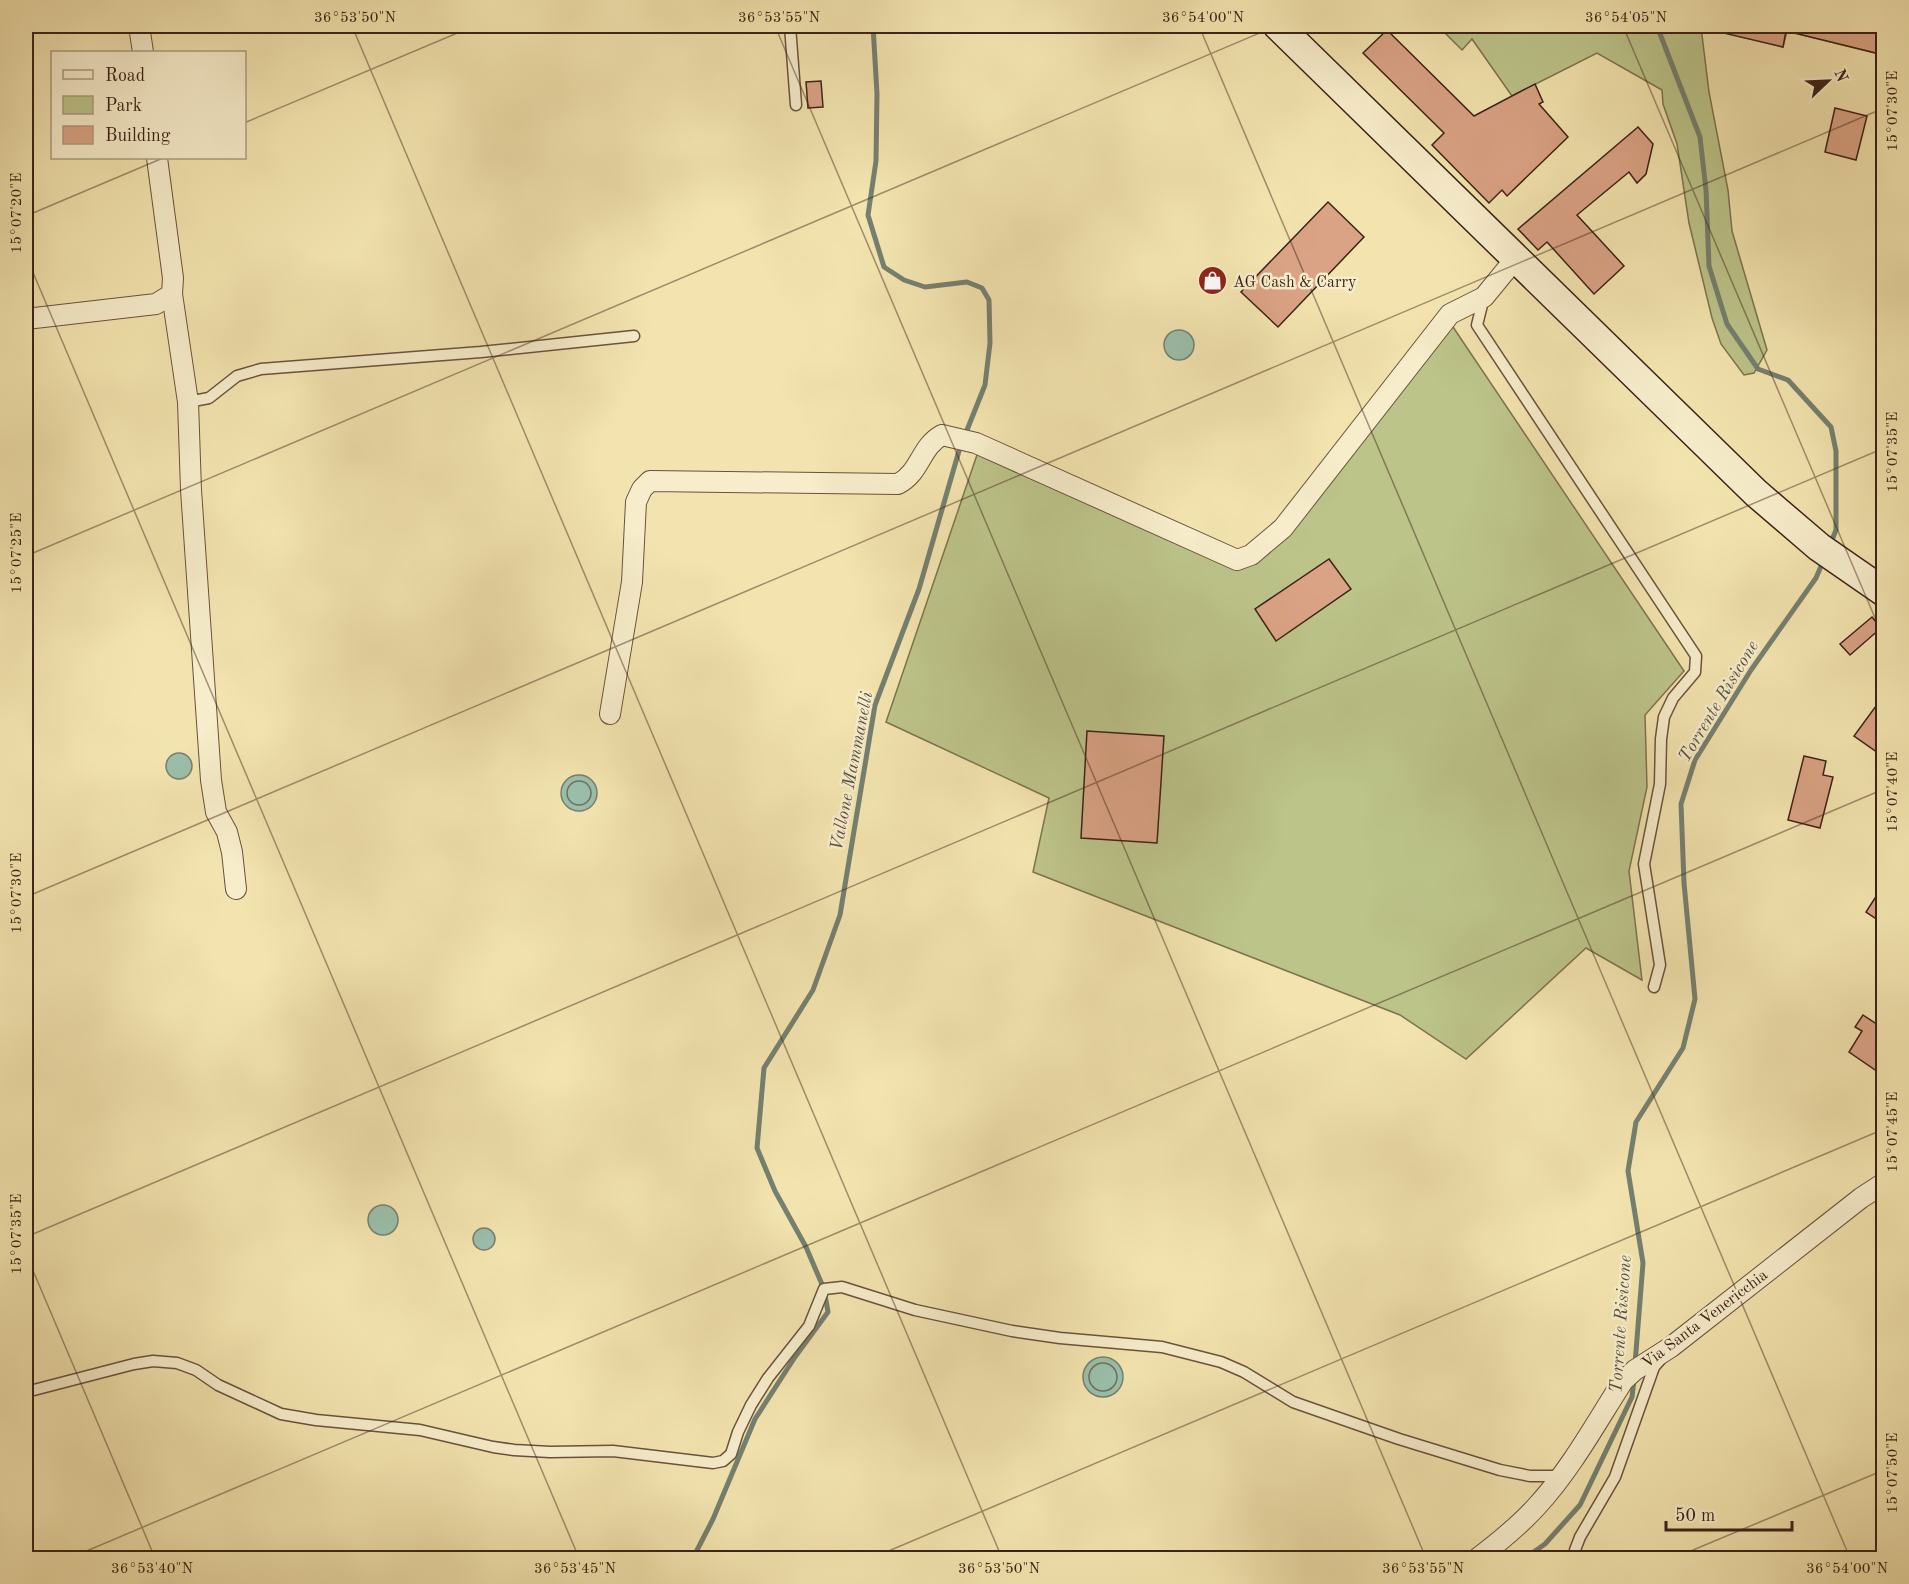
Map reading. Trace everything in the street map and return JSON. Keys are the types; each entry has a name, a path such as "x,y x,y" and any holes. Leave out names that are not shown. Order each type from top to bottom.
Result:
{"main road":[{"path":"1278,26 1756,493 1827,553 1884,592"}],"street":[{"path":"139,26 143,51"},
{"path":"157,159 172,294 188,402 191,490 211,780 216,812 227,832 232,852 236,889"},
{"path":"610,714 632,582 636,502 642,489 650,482 898,484 909,478 932,440 942,435 976,443 1238,560 1251,555 1283,528 1450,314 1484,297 1516,258"},
{"path":"26,319 156,304 172,294"},
{"name":"Via Santa Venericchia","path":"1478,1558 1513,1531 1562,1476 1623,1381 1635,1370 1671,1347 1861,1198 1884,1183"}],"lane":[{"path":"790,26 796,105"},
{"path":"1484,297 1477,325 1696,656 1695,672 1673,698 1665,717 1660,739 1660,784 1644,864 1660,965 1654,987"},
{"path":"188,402 209,398 237,376 261,369 481,352 634,336"},
{"path":"26,1392 134,1364 153,1361 177,1363 196,1370 218,1385 281,1414 316,1420 420,1430 514,1450 613,1451 713,1463 723,1461 731,1454 738,1432 751,1405 768,1378 809,1326 824,1289 842,1287 915,1310 1012,1331 1060,1338 1162,1347 1221,1362 1244,1372 1293,1402 1327,1415 1500,1470 1530,1476 1562,1476"},
{"path":"1577,1558 1575,1550 1580,1537 1615,1477 1654,1367 1671,1347"}],"green space":[{"path":"1438,26 1883,26 1883,55 1787,31 1783,47 1701,27 1709,92 1728,190 1732,231 1767,350 1754,373 1744,375 1721,344 1712,318 1689,223 1677,144 1663,104 1662,90 1597,53 1512,96 1472,39 1462,50"},
{"path":"1449,321 1684,671 1645,715 1647,787 1629,871 1642,980 1586,948 1466,1059 1400,1015 1033,872 1049,798 886,722 979,449 1242,569 1288,528"}],"water":[{"path":"1179,330 1185,331 1193,339 1193,351 1185,359 1179,360 1173,359 1165,351 1164,345 1165,339 1173,331"},
{"path":"179,753 188,757 192,766 188,775 179,779 170,775 166,766 170,757"},
{"path":"579,775 592,780 597,793 592,806 579,811 566,806 561,793 566,780"},
{"path":"383,1205 394,1209 398,1220 394,1231 383,1235 372,1231 368,1220 372,1209"},
{"path":"484,1228 492,1231 495,1239 492,1247 484,1250 476,1247 473,1239 476,1231"},
{"path":"1103,1357 1111,1358 1117,1363 1122,1369 1122,1385 1117,1391 1111,1396 1103,1397 1095,1396 1089,1391 1084,1385 1083,1377 1084,1369 1089,1363 1095,1358"}],"building":[{"path":"1715,26 1884,26 1884,55 1786,31 1783,47 1715,31"},
{"path":"1387,30 1474,116 1535,84 1543,102 1539,104 1568,137 1507,196 1502,190 1489,203 1432,145 1444,133 1363,53"},
{"path":"821,81 823,107 808,108 806,82"},
{"path":"1835,108 1867,116 1856,160 1825,152"},
{"path":"1638,127 1653,144 1646,174 1637,183 1629,172 1577,215 1624,266 1594,294 1547,242 1538,250 1518,229"},
{"path":"1328,202 1364,237 1278,327 1241,292"},
{"path":"1329,559 1351,589 1276,641 1255,609"},
{"path":"1872,617 1881,628 1850,655 1840,644"},
{"path":"1884,695 1884,757 1854,736"},
{"path":"1087,731 1164,736 1157,843 1081,838"},
{"path":"1804,756 1826,761 1823,775 1833,777 1820,828 1788,820"},
{"path":"1884,884 1884,924 1866,912"},
{"path":"1863,1015 1884,1029 1884,1076 1849,1052 1862,1031 1855,1027"}],"waterway":[{"name":"Vallone Mammanelli","path":"873,26 877,94 876,161 868,215 884,267 904,280 925,287 967,282 982,288 989,300 990,343 985,385 965,435"},
{"name":"Torrente Risicone","path":"1657,26 1700,137 1706,190 1709,266 1727,324 1758,369 1788,380 1831,427 1836,451 1836,530 1830,545"},
{"name":"Vallone Mammanelli","path":"693,1558 713,1519 755,1419 795,1357 828,1312 824,1289 806,1247 775,1191 757,1148 764,1068 813,990 840,915 875,705 919,589 961,444"},
{"name":"Torrente Risicone","path":"1635,1364 1643,1263 1628,1171 1636,1122 1683,1048 1695,999 1684,883 1681,804 1695,760 1751,670 1816,578 1824,559"},
{"name":"Torrente Risicone","path":"1525,1558 1545,1544 1580,1505 1632,1397 1634,1380"}],"place":[{"name":"AG Cash & Carry","path":"1212,281"}]}
